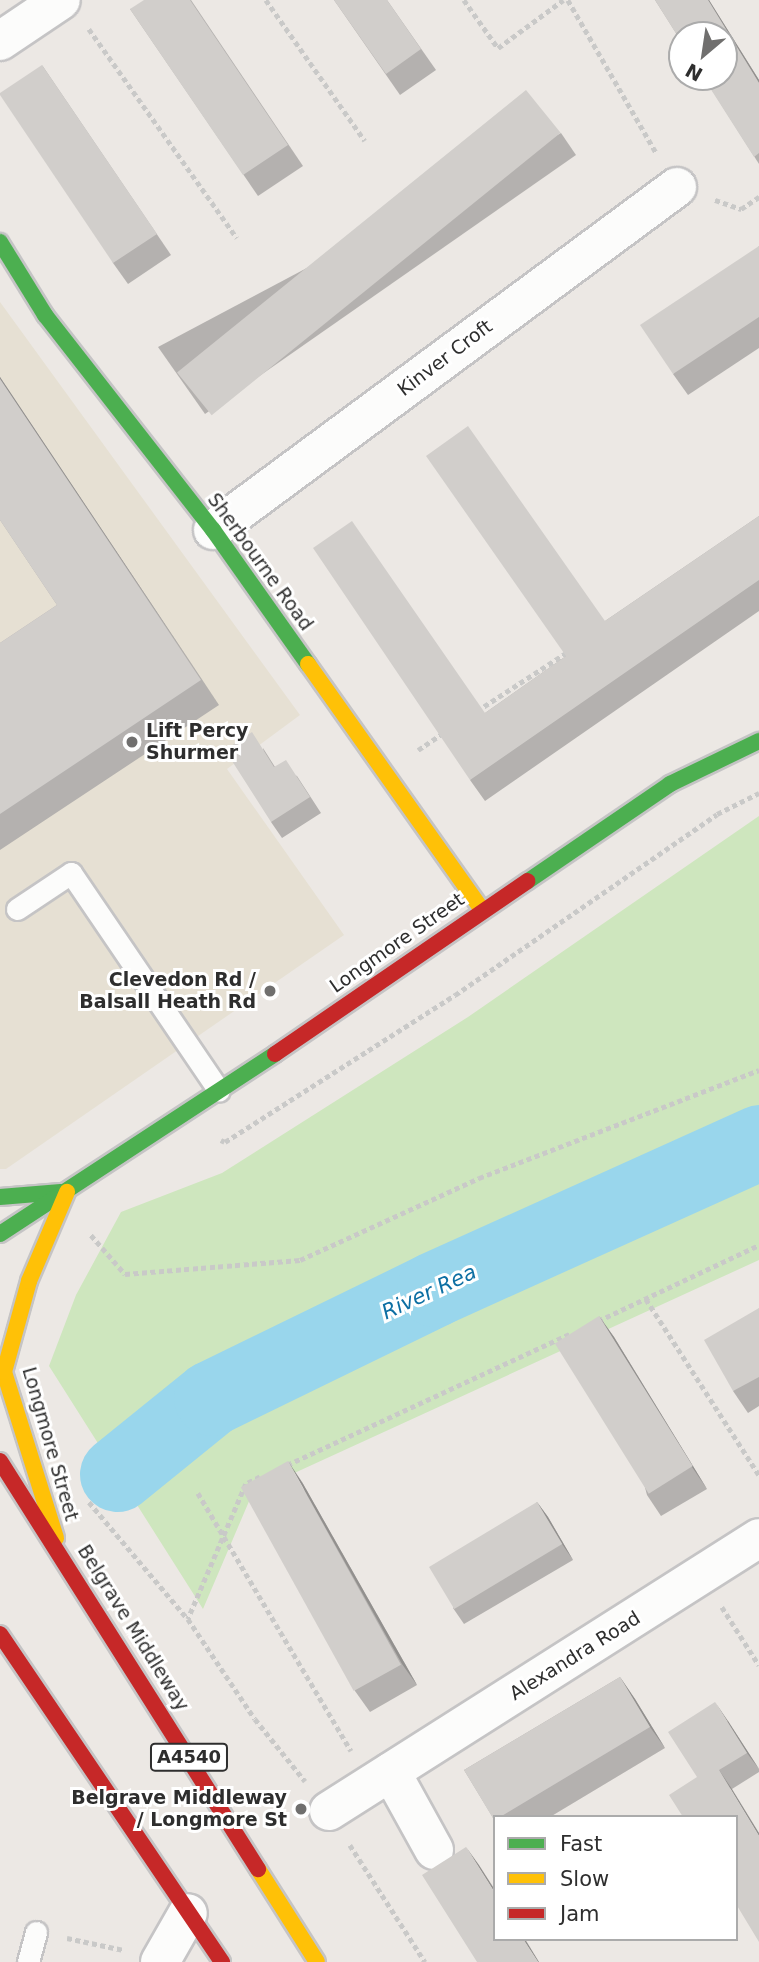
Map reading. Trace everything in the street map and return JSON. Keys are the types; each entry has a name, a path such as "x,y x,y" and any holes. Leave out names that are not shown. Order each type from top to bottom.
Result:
{"main road":[{"name":"Sherbourne Road","path":"0,242 45,316 213,530 482,909"},
{"name":"Longmore Street","path":"0,1234 219,1091 482,909 670,785 759,741"},
{"name":"Longmore Street","path":"0,1197 67,1192"},
{"name":"Longmore Street","path":"60,1551 4,1372 25,1292 67,1192"},
{"name":"Belgrave Middleway","path":"0,1461 60,1551 317,1962"},
{"path":"0,1634 222,1962"}],"street":[{"path":"0,41 73,11"},
{"name":"Kinver Croft","path":"213,530 677,187"},
{"name":"Alexandra Road","path":"329,1811 759,1538"},
{"path":"380,1779 435,1850"},
{"path":"161,1960 188,1913"}],"lane":[{"path":"17,909 71,873 219,1091"},
{"path":"28,1962 36,1932"}],"path":[{"path":"266,0 365,141"},
{"path":"464,0 498,48 566,0 677,187"},
{"path":"73,11 237,238"},
{"path":"474,713 576,646"},
{"path":"383,773 451,728"},
{"path":"225,1142 455,995 717,814 759,793"},
{"path":"89,1232 125,1273 300,1260 480,1178 759,1070"},
{"path":"596,1322 759,1245"},
{"path":"646,1299 759,1475"},
{"path":"283,1466 583,1328"},
{"path":"188,1619 246,1484 271,1472"},
{"path":"198,1493 380,1779"},
{"path":"84,1496 188,1619 255,1719 329,1811 425,1962"},
{"path":"702,1575 759,1665"},
{"path":"36,1932 161,1960"}],"shaded area":[{"name":"Lift Percy Shurmer","path":"0,302 300,715 227,769 344,935 6,1169 0,1169"}],"green space":[{"path":"759,816 759,1260 253,1492 203,1609 49,1366 76,1295 121,1212 222,1173 468,1017"}],"building":[{"path":"144,0 190,0 288,145 243,175 130,9"},
{"path":"334,0 387,0 421,49 386,74"},
{"path":"655,0 708,0 721,21 668,21"},
{"path":"738,49 759,83 759,153 754,157 712,91 738,91"},
{"path":"42,65 157,234 113,263 0,95"},
{"path":"526,90 561,133 212,415 177,373"},
{"path":"759,246 759,317 673,374 640,325"},
{"path":"0,379 201,680 0,814 0,643 57,605 0,520"},
{"path":"468,426 605,621 759,516 759,580 470,780 313,548 352,521 485,713 566,656 426,456"},
{"path":"252,732 274,767 286,760 310,797 271,822 225,750"},
{"path":"759,1308 759,1377 733,1391 704,1340"},
{"path":"599,1316 693,1466 649,1494 555,1344"},
{"path":"288,1461 401,1665 354,1691 241,1487"},
{"path":"537,1502 562,1544 454,1609 429,1567"},
{"path":"620,1677 650,1727 503,1815 493,1815 493,1818 464,1770"},
{"path":"715,1702 747,1753 719,1770 759,1836 759,1942 738,1907 738,1815 682,1815 669,1795 697,1777 668,1732"},
{"path":"466,1847 493,1890 493,1941 524,1941 538,1962 477,1962 422,1875"}],"waterway":[{"name":"River Rea","path":"117,1474 211,1398 434,1289 759,1142"}],"traffic: fast":[{"path":"0,242 45,315 213,530 308,664"},
{"path":"528,881 670,784 759,741"},
{"path":"0,1234 275,1054"},
{"path":"0,1197 61,1192"}],"traffic: slow":[{"path":"308,664 482,910"},
{"path":"56,1538 4,1372 29,1281 67,1192"},
{"path":"258,1869 317,1962"}],"traffic: jam":[{"path":"275,1054 528,881"},
{"path":"0,1461 258,1869"},
{"path":"0,1634 222,1962"}],"place":[{"name":"Lift Percy Shurmer","path":"132,742"},
{"name":"Clevedon Rd / Balsall Heath Rd","path":"270,991"},
{"name":"Belgrave Middleway / Longmore St","path":"301,1809"}]}
